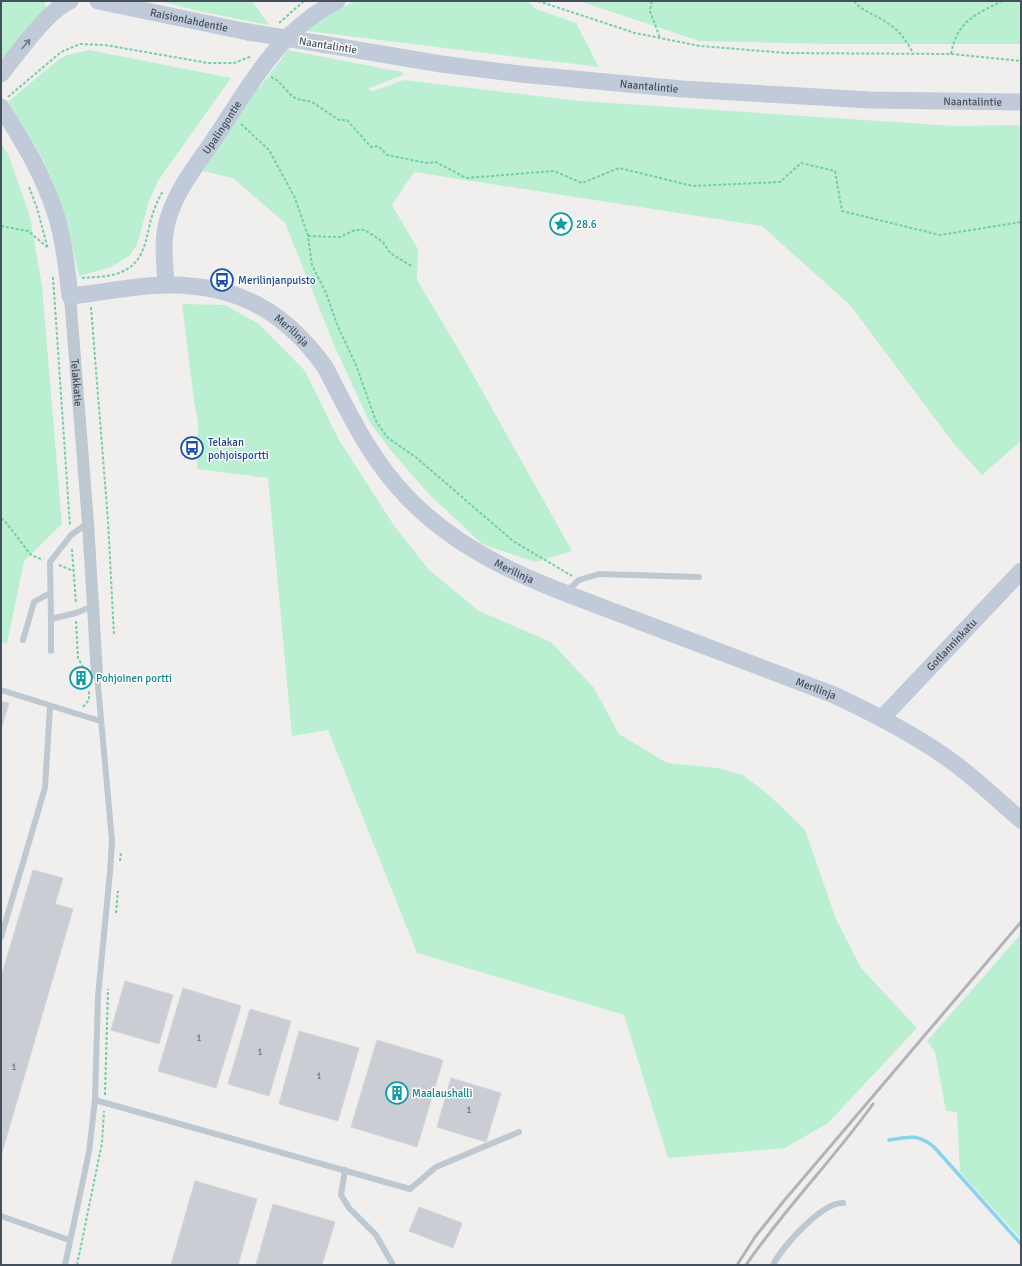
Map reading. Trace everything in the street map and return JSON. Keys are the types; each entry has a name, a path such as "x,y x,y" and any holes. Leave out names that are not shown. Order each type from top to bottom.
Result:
{"street":[{"path":"1,74 51,15 63,4 70,1"},
{"name":"Raisionlahdentie","path":"98,1 248,32 279,31"},
{"path":"124,1 166,16"},
{"name":"Upalingontie","path":"166,285 164,241 169,215 188,179 229,117 259,59 308,18 336,1"},
{"name":"Naantalintie","path":"279,31 322,44 457,66 690,90 870,100 1016,101"},
{"name":"Telakkatie","path":"3,104 30,154 44,184 56,216 70,296 93,606 92,674"},
{"name":"Merilinja","path":"70,296 166,285 210,288 234,294 262,307 292,327 306,341 325,366 373,457 407,498 442,530 498,565 565,593 834,695 882,718 925,743 958,766 1021,820"},
{"name":"Gotlanninkatu","path":"882,718 1021,571"}],"lane":[{"path":"51,651 50,562 71,535 88,523"},
{"path":"565,593 579,580 598,574 699,577"},
{"path":"23,640 34,602 50,593"},
{"path":"51,619 76,613 93,606"},
{"path":"64,1265 89,1152 94,1100 98,996 112,841 100,721 92,674"},
{"path":"1,690 100,721"},
{"path":"1,937 44,788 50,706"},
{"path":"94,1100 410,1188 436,1167 518,1132"},
{"path":"345,1170 341,1195 349,1208 376,1235 393,1265"},
{"path":"773,1265 818,1213 838,1203 843,1203"},
{"path":"1,1216 69,1240"}],"path":[{"path":"279,31 304,1"},
{"path":"538,1 635,33 700,46 753,51 951,54 1021,61"},
{"path":"652,1 650,12 660,38"},
{"path":"854,1 861,10 889,24 906,39 913,54"},
{"path":"951,54 958,32 972,16 1002,1"},
{"path":"3,104 61,52 80,44 105,45 208,63 259,59 272,78 278,81 292,96 297,99 312,102 338,120 347,120 371,147 378,146 388,154 427,163 436,162 466,178 554,171 582,183 619,168 693,186 780,182 801,163 835,171 842,211 940,235 1021,222"},
{"path":"229,117 242,124 269,150 295,198 308,236 312,265 326,293 338,327 356,365 376,421 387,437 418,459 513,541 554,567 579,580"},
{"path":"29,186 37,208 49,254"},
{"path":"1,226 28,231 48,248"},
{"path":"308,236 340,237 355,230 364,230 383,242 390,253 413,267"},
{"path":"52,274 71,535 78,658 92,674"},
{"path":"88,278 108,521 114,636"},
{"path":"1,519 4,520 32,555 73,571"},
{"path":"81,707 84,707 89,700 88,688"}],"green space":[{"path":"1,1 44,1 46,7 45,12 5,56 1,58"},
{"path":"160,1 252,1 269,25 203,12"},
{"path":"356,1 527,1 536,9 576,23 599,67 307,31 330,13"},
{"path":"579,1 1021,1 1021,44 827,44 699,41"},
{"path":"89,50 231,78 158,181 149,201 137,245 129,256 111,267 79,276 65,216 49,172 8,102 58,60 67,55"},
{"path":"288,50 402,72 403,75 367,89 373,91 404,80 580,101 955,126 1021,125 1021,441 982,475 954,444 850,305 762,226 414,172 392,205 418,249 417,280 462,355 572,551 535,562 482,544 429,494 393,453 370,423 334,345 285,223 233,178 203,171 252,93 260,87"},
{"path":"1,143 8,154 30,216 42,286 62,524 24,561 7,644 1,642"},
{"path":"182,304 225,305 259,324 305,371 339,440 395,527 429,570 479,611 551,642 594,688 619,734 667,763 717,768 743,775 770,796 805,830 836,919 861,968 917,1028 828,1123 785,1148 668,1158 624,1015 417,953 328,730 292,736 268,478 197,469 198,422"},
{"path":"1021,934 1021,1239 960,1172 957,1112 946,1111 935,1052 927,1041"}],"building":[{"name":"Pohjoinen portti","path":"77,674 84,675 84,681 78,681"},
{"path":"1,701 9,703 1,729"},
{"path":"33,870 63,878 55,904 73,909 1,1156 1,977"},
{"path":"125,981 173,995 159,1044 111,1030"},
{"path":"183,988 241,1006 216,1088 158,1071"},
{"path":"250,1009 291,1021 269,1096 228,1084"},
{"path":"299,1031 359,1048 338,1121 279,1104"},
{"name":"Maalaushalli","path":"377,1040 443,1060 417,1147 351,1127"},
{"path":"451,1078 501,1093 486,1142 437,1127"},
{"path":"195,1181 257,1199 238,1265 171,1265"},
{"path":"273,1204 335,1222 322,1265 256,1265"},
{"path":"419,1207 462,1223 453,1248 409,1231"}],"waterway":[{"path":"889,1140 913,1137 923,1140 934,1147 1021,1244"}],"railway":[{"path":"737,1265 755,1237 783,1202 1021,922"},
{"path":"746,1265 761,1244 842,1145 873,1104"}],"place":[{"name":"28.6","path":"561,224"},
{"name":"Merilinjanpuisto","path":"222,280"},
{"name":"Telakan pohjoisportti","path":"192,448"},
{"name":"Pohjoinen portti","path":"81,678"},
{"name":"Maalaushalli","path":"397,1093"}]}
